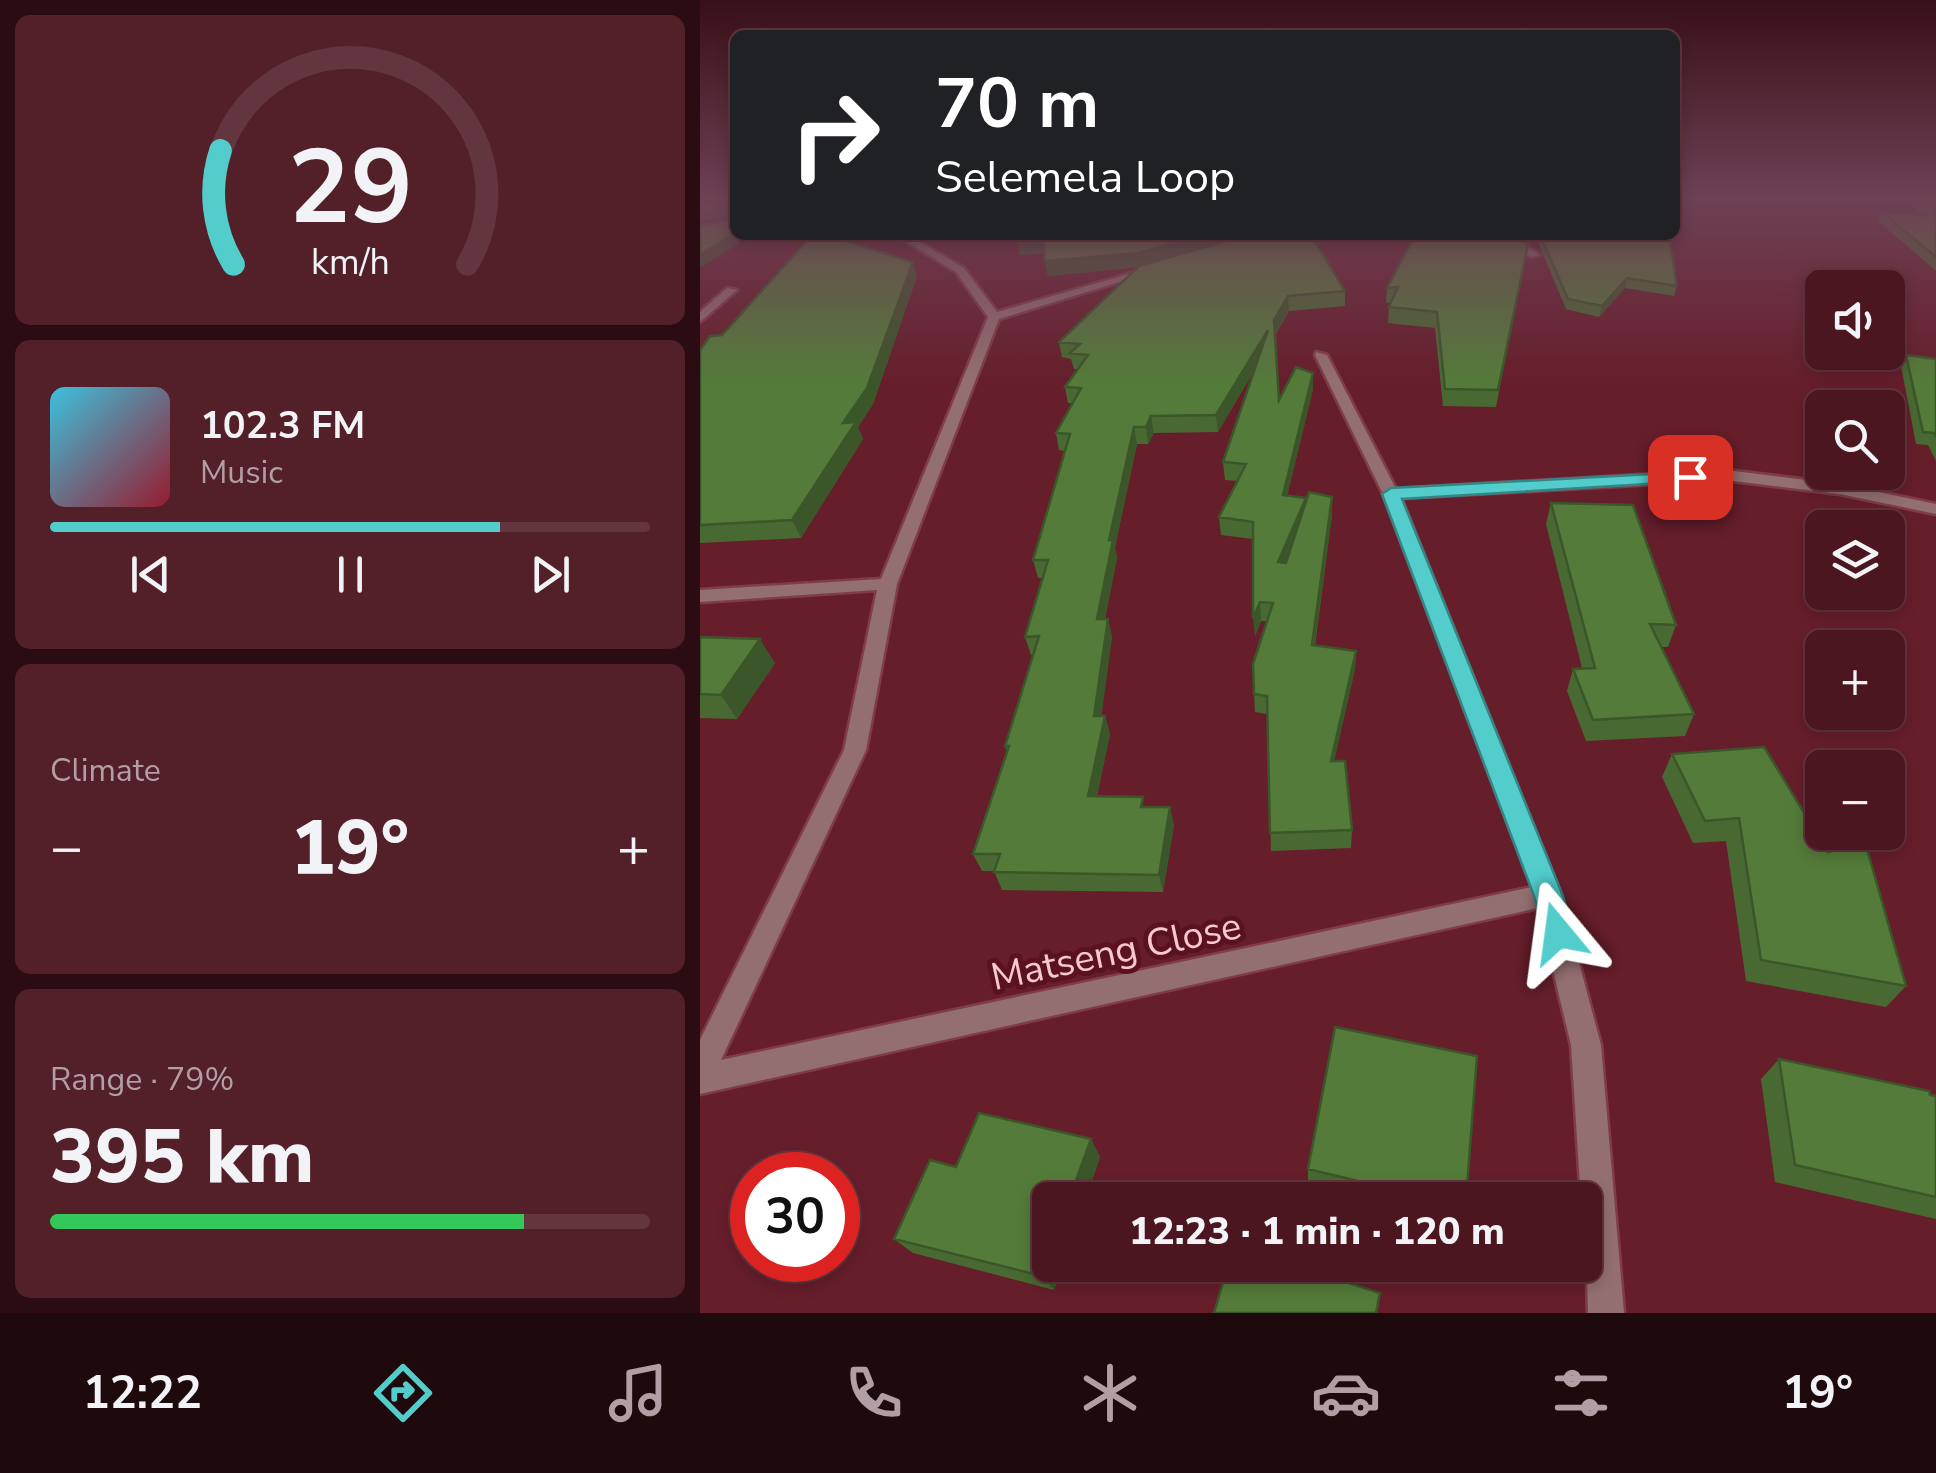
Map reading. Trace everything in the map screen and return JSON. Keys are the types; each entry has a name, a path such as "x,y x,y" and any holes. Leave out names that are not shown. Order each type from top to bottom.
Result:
{"street":[{"path":"942,259 960,270 994,317"},
{"path":"994,317 1157,270"},
{"path":"700,318 731,290"},
{"path":"700,1076 855,750 888,584 994,317"},
{"path":"1321,355 1391,494 1548,896 1586,1045 1606,1313"},
{"path":"1391,494 1726,475 1840,489 1936,508"},
{"path":"700,596 888,584"},
{"name":"Matseng Close","path":"700,1076 1548,896"}],"building":[{"path":"790,259 913,262 867,388 843,423 856,422 792,520 700,525 700,350 710,336 722,335"},
{"path":"1163,259 1326,259 1345,291 1288,296 1274,320 1279,400 1296,367 1313,373 1283,495 1306,498 1278,562 1286,563 1309,492 1332,497 1312,645 1356,651 1331,761 1345,761 1352,830 1270,833 1267,696 1254,694 1253,664 1273,603 1260,602 1253,618 1253,522 1219,517 1246,464 1223,462 1268,330 1216,415 1151,416 1146,427 1134,427 1109,540 1113,540 1097,619 1108,619 1094,716 1105,716 1088,796 1143,797 1141,807 1170,807 1159,875 994,872 1000,854 973,854 1009,746 1005,746 1039,636 1025,637 1048,560 1033,560 1070,434 1056,433 1081,388 1065,387 1088,355 1070,353 1080,344 1059,342 1139,266"},
{"path":"1402,259 1525,259 1498,390 1445,389 1437,312 1389,307 1398,287 1387,288"},
{"path":"1551,259 1673,259 1677,286 1627,278 1602,306 1568,299"},
{"path":"1906,355 1936,359 1936,437 1934,433 1923,432"},
{"path":"1551,503 1633,505 1676,625 1650,624 1694,714 1593,720 1573,669 1595,668"},
{"path":"700,637 760,639 721,695 700,694"},
{"path":"1764,747 1805,814 1805,850 1867,850 1906,986 1761,960 1739,818 1705,821 1672,754"},
{"path":"1335,1027 1477,1056 1467,1182 1362,1182 1308,1169"},
{"path":"1779,1059 1929,1091 1936,1096 1936,1197 1795,1165"},
{"path":"979,1113 1091,1139 1075,1182 1032,1182 1032,1274 894,1239 930,1160 956,1167"},
{"path":"1223,1282 1346,1282 1380,1293 1376,1313 1214,1313"}],"route":[{"path":"1558,933 1548,896 1391,494 1690,477"}]}
